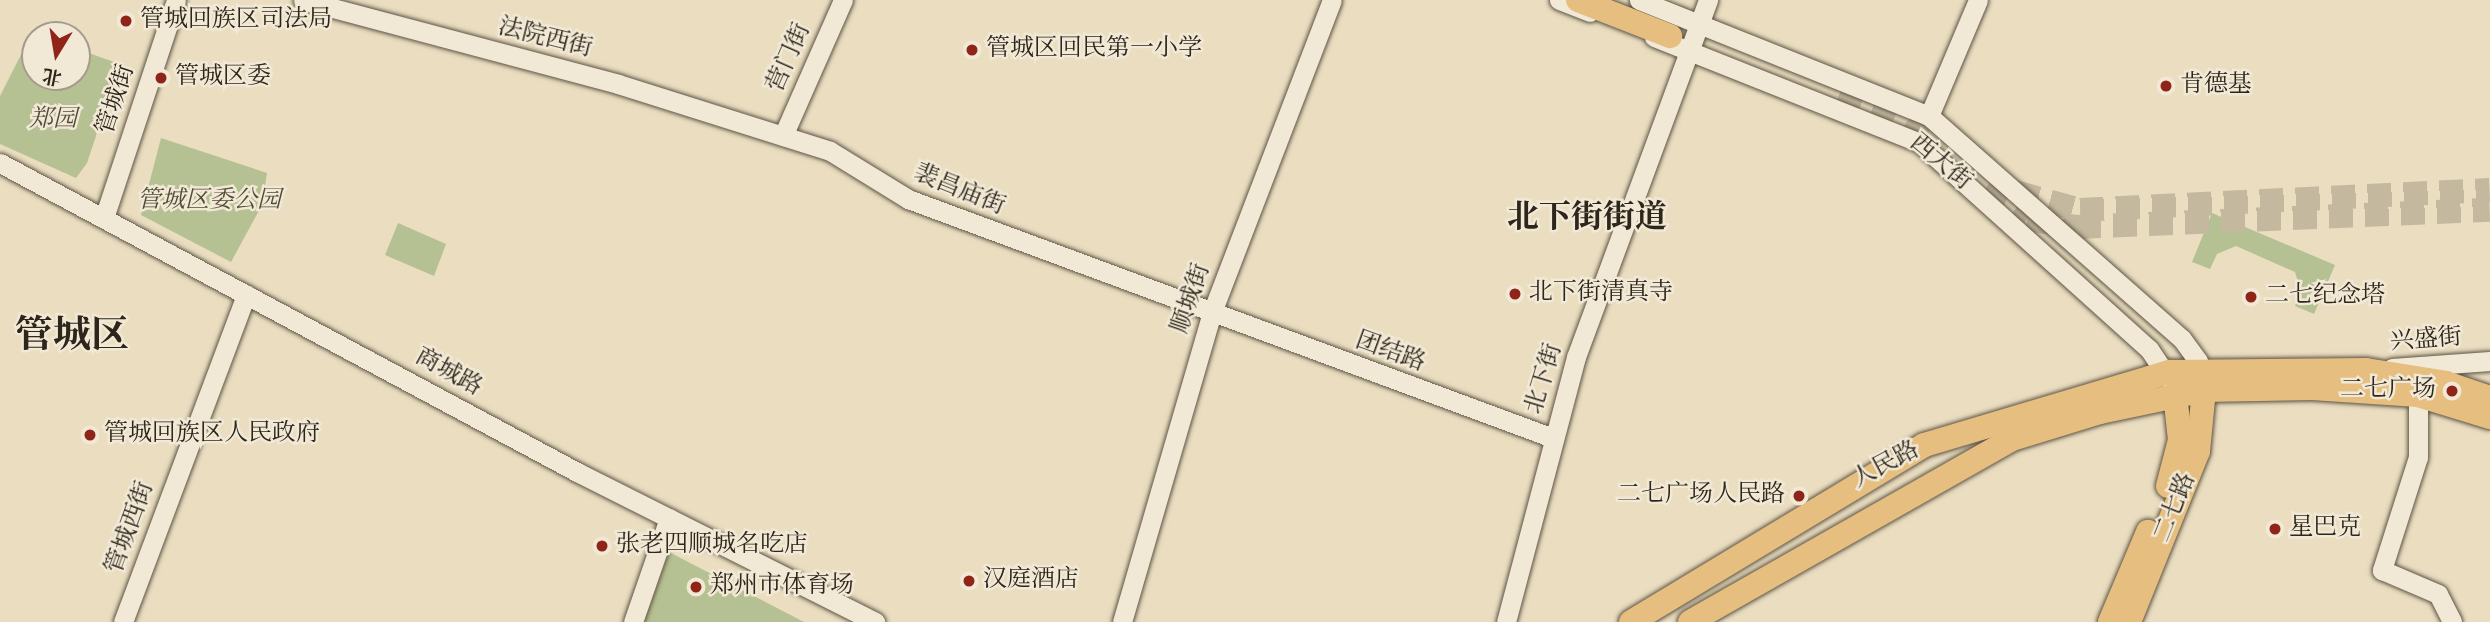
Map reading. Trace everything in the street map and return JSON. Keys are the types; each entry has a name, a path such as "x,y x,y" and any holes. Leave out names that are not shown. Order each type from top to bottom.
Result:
{"main road":[{"path":"1578,0 1673,28 1624,0"},
{"path":"2172,383 2366,370 2446,383 2490,398"},
{"path":"2203,379 2418,395 2490,417"},
{"name":"二七路","path":"2129,622 2199,451 2203,379"},
{"name":"人民路","path":"1631,622 1924,445 2172,383"},
{"name":"人民路","path":"1690,622 2012,439 2172,383"},
{"name":"二七路","path":"2110,622 2178,458 2172,383"}],"street":[{"name":"管城街","path":"105,215 176,0"},
{"name":"法院西街","path":"303,0 692,107"},
{"name":"营门街","path":"783,136 843,0"},
{"name":"顺城街","path":"1122,622 1211,315 1332,0"},
{"name":"西大街","path":"1559,0 1696,38 1929,116 2182,339 2203,379"},
{"name":"西大街","path":"1639,0 1696,38 1920,143 2172,383"},
{"name":"北下街","path":"1506,622 1576,356 1708,0"},
{"path":"1929,116 1978,0"},
{"name":"裴昌庙街","path":"692,107 830,151 908,198 1211,315"},
{"name":"商城路","path":"0,163 105,215 246,294 669,518 875,622"},
{"name":"管城西街","path":"123,622 246,294"},
{"name":"团结路","path":"1211,315 1553,438"},
{"name":"兴盛街","path":"2366,370 2490,361"},
{"path":"2418,395 2418,457 2382,570 2438,594 2452,622"},
{"path":"633,622 669,518"}],"green space":[{"name":"郑园","path":"91,54 120,64 87,163 76,178 0,144 0,96 21,55 21,91 91,91"},
{"name":"管城区委公园","path":"161,138 267,173 262,205 231,262 141,215"},
{"path":"2212,213 2335,265 2314,314 2295,306 2301,292 2295,272 2236,246 2217,254 2210,269 2192,262"},
{"path":"398,223 446,244 434,276 385,255"},
{"name":"郑州市体育场","path":"669,552 804,622 644,622"}],"tunnel":[{"path":"1837,100 1904,126 1933,146"},
{"path":"2015,192 2080,210 2490,190"},
{"path":"1983,193 2027,219 2077,227 2490,210"}],"place":[{"name":"管城回族区司法局","path":"126,21"},
{"name":"管城区回民第一小学","path":"972,50"},
{"name":"管城区委","path":"161,78"},
{"name":"肯德基","path":"2166,86"},
{"name":"北下街清真寺","path":"1515,294"},
{"name":"二七纪念塔","path":"2251,297"},
{"name":"二七广场","path":"2452,391"},
{"name":"管城回族区人民政府","path":"90,435"},
{"name":"二七广场人民路","path":"1799,496"},
{"name":"星巴克","path":"2275,529"},
{"name":"张老四顺城名吃店","path":"602,546"},
{"name":"汉庭酒店","path":"969,581"},
{"name":"郑州市体育场","path":"696,587"}],"district":[{"name":"北下街街道","path":"1587,219"},
{"name":"管城区","path":"72,338"}]}
